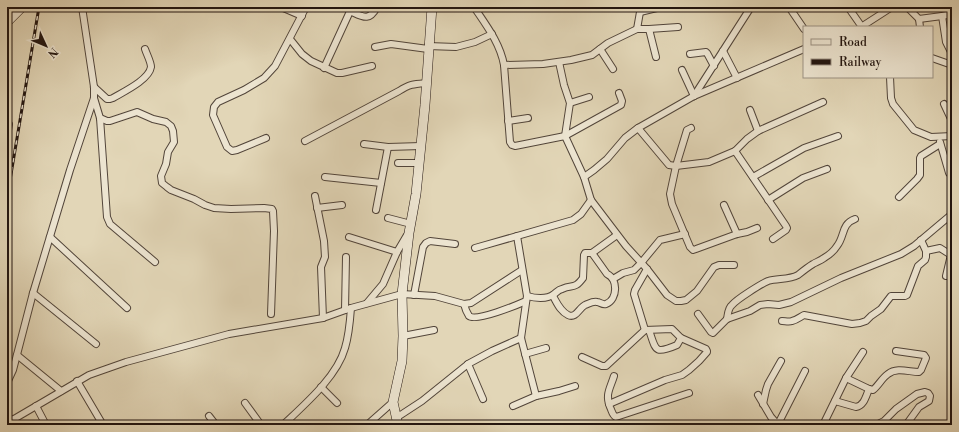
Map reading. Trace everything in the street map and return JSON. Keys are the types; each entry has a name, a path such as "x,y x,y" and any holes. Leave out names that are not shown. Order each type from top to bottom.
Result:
{"main road":[{"path":"7,22 22,7"},
{"path":"397,422 393,402 402,362 402,294 410,228 416,194 432,7"}],"street":[{"path":"82,7 94,87 94,98 100,118 107,217 110,224 155,262"},
{"path":"281,7 302,16"},
{"path":"266,138 232,151 227,147 213,115 214,107 218,102 244,90 264,78 275,66 306,7"},
{"path":"324,68 351,9 364,18 374,14 377,7"},
{"path":"474,7 492,34 499,48 504,65 510,142 512,145 515,146 564,136 621,105 622,101 619,93"},
{"path":"636,29 639,10 661,7"},
{"path":"694,96 751,7"},
{"path":"789,7 803,28"},
{"path":"848,7 861,26"},
{"path":"864,26 892,7"},
{"path":"908,7 919,19 920,26"},
{"path":"919,19 947,15 952,17"},
{"path":"942,16 946,42 952,54"},
{"path":"504,65 543,64 572,60 592,55 608,43 636,29 678,27"},
{"path":"649,29 656,57"},
{"path":"374,47 391,44 428,48 456,47 475,42 492,34"},
{"path":"290,39 302,54 311,61 337,73 372,66"},
{"path":"94,87 107,99 110,99 142,80 151,69 145,49"},
{"path":"600,49 612,69"},
{"path":"584,177 594,170 625,138 638,128 694,96 803,49"},
{"path":"724,51 736,78"},
{"path":"690,54 706,52 714,66"},
{"path":"933,58 951,65 952,58"},
{"path":"559,62 570,103 564,136 584,177 591,200 617,235 647,269 667,295 676,301 686,300 697,291 714,267 719,265 734,265"},
{"path":"682,70 694,96"},
{"path":"890,78 891,98 893,104 914,130 931,137 952,136"},
{"path":"305,141 411,84 426,83"},
{"path":"570,103 589,97"},
{"path":"7,383 17,355 33,292 70,170 94,98"},
{"path":"638,128 668,164 676,166 709,162 735,151 758,131 823,102"},
{"path":"944,104 952,121"},
{"path":"750,110 758,131"},
{"path":"100,118 110,121 137,112 153,120 166,122 171,126 174,142 168,152 161,178 162,183 171,190 214,208 272,209 274,231 271,314"},
{"path":"508,121 528,118"},
{"path":"7,122 9,124 7,137"},
{"path":"691,128 687,130 676,166 670,194 672,204 693,250 757,228"},
{"path":"753,177 804,148 838,136"},
{"path":"940,136 940,144 949,173"},
{"path":"364,144 388,147 421,146"},
{"path":"899,196 920,175 921,156 940,144"},
{"path":"376,210 388,147"},
{"path":"735,151 787,228 773,239"},
{"path":"398,163 419,163"},
{"path":"768,200 803,178 827,170"},
{"path":"325,176 381,183"},
{"path":"315,196 324,241 325,256 321,267 323,318"},
{"path":"475,248 573,220 581,214 591,200"},
{"path":"317,208 342,205"},
{"path":"724,205 737,234"},
{"path":"698,314 713,333 727,319 760,306 768,304 779,305 791,302 841,278 901,254 914,246 952,214"},
{"path":"366,304 383,284 397,252 410,228 388,218"},
{"path":"727,319 728,311 731,305 754,289 769,281 797,276 815,262 823,259 836,247 841,240 844,228 854,219"},
{"path":"613,279 623,273 634,270 660,240 685,234"},
{"path":"464,304 469,316 473,318 484,316 526,299 553,296 562,288 576,286 584,275 585,253 592,253 617,235"},
{"path":"517,236 526,299 521,338 536,396"},
{"path":"50,237 127,308"},
{"path":"349,237 397,252"},
{"path":"782,321 793,321 804,315 852,324 866,321 882,309 891,296 907,295 918,266 926,257 926,251 921,240"},
{"path":"414,295 423,247 426,243 430,241 455,244"},
{"path":"926,251 940,248 951,254 946,276"},
{"path":"553,296 559,307 568,315 572,316 578,313 584,306 593,302 606,304 612,298 615,293 613,279 607,274 592,253"},
{"path":"283,425 321,387 335,370 345,349 349,330 346,256"},
{"path":"647,269 634,294 655,348 661,350 676,346 681,338"},
{"path":"8,420 14,419 89,375 126,362 229,334 323,318 348,309 402,294 435,296 464,304 471,303 522,270"},
{"path":"33,292 96,344"},
{"path":"582,357 602,366 606,366 647,330 672,329 681,338 706,349 707,352 699,361 682,375 665,380 609,404"},
{"path":"403,336 434,330"},
{"path":"397,422 468,364 521,338"},
{"path":"526,354 546,348"},
{"path":"846,378 869,390 873,390 892,371 898,370 919,372 921,370 926,358 924,355 896,351"},
{"path":"823,425 846,378 863,352"},
{"path":"17,355 61,391"},
{"path":"763,404 768,384 781,361"},
{"path":"468,364 483,399"},
{"path":"758,395 771,417 778,425 805,371"},
{"path":"614,376 607,396 612,414 616,417 689,393"},
{"path":"77,381 103,425"},
{"path":"513,406 536,396 575,386"},
{"path":"321,387 337,403"},
{"path":"835,401 859,407 869,390"},
{"path":"876,425 884,421 896,409 917,394 925,392 928,393 930,396 929,401 919,407 906,425"},
{"path":"367,425 393,402"},
{"path":"245,403 261,425"},
{"path":"36,406 46,425"},
{"path":"209,416 216,425"}],"railway":[{"path":"7,198 39,7"}]}
